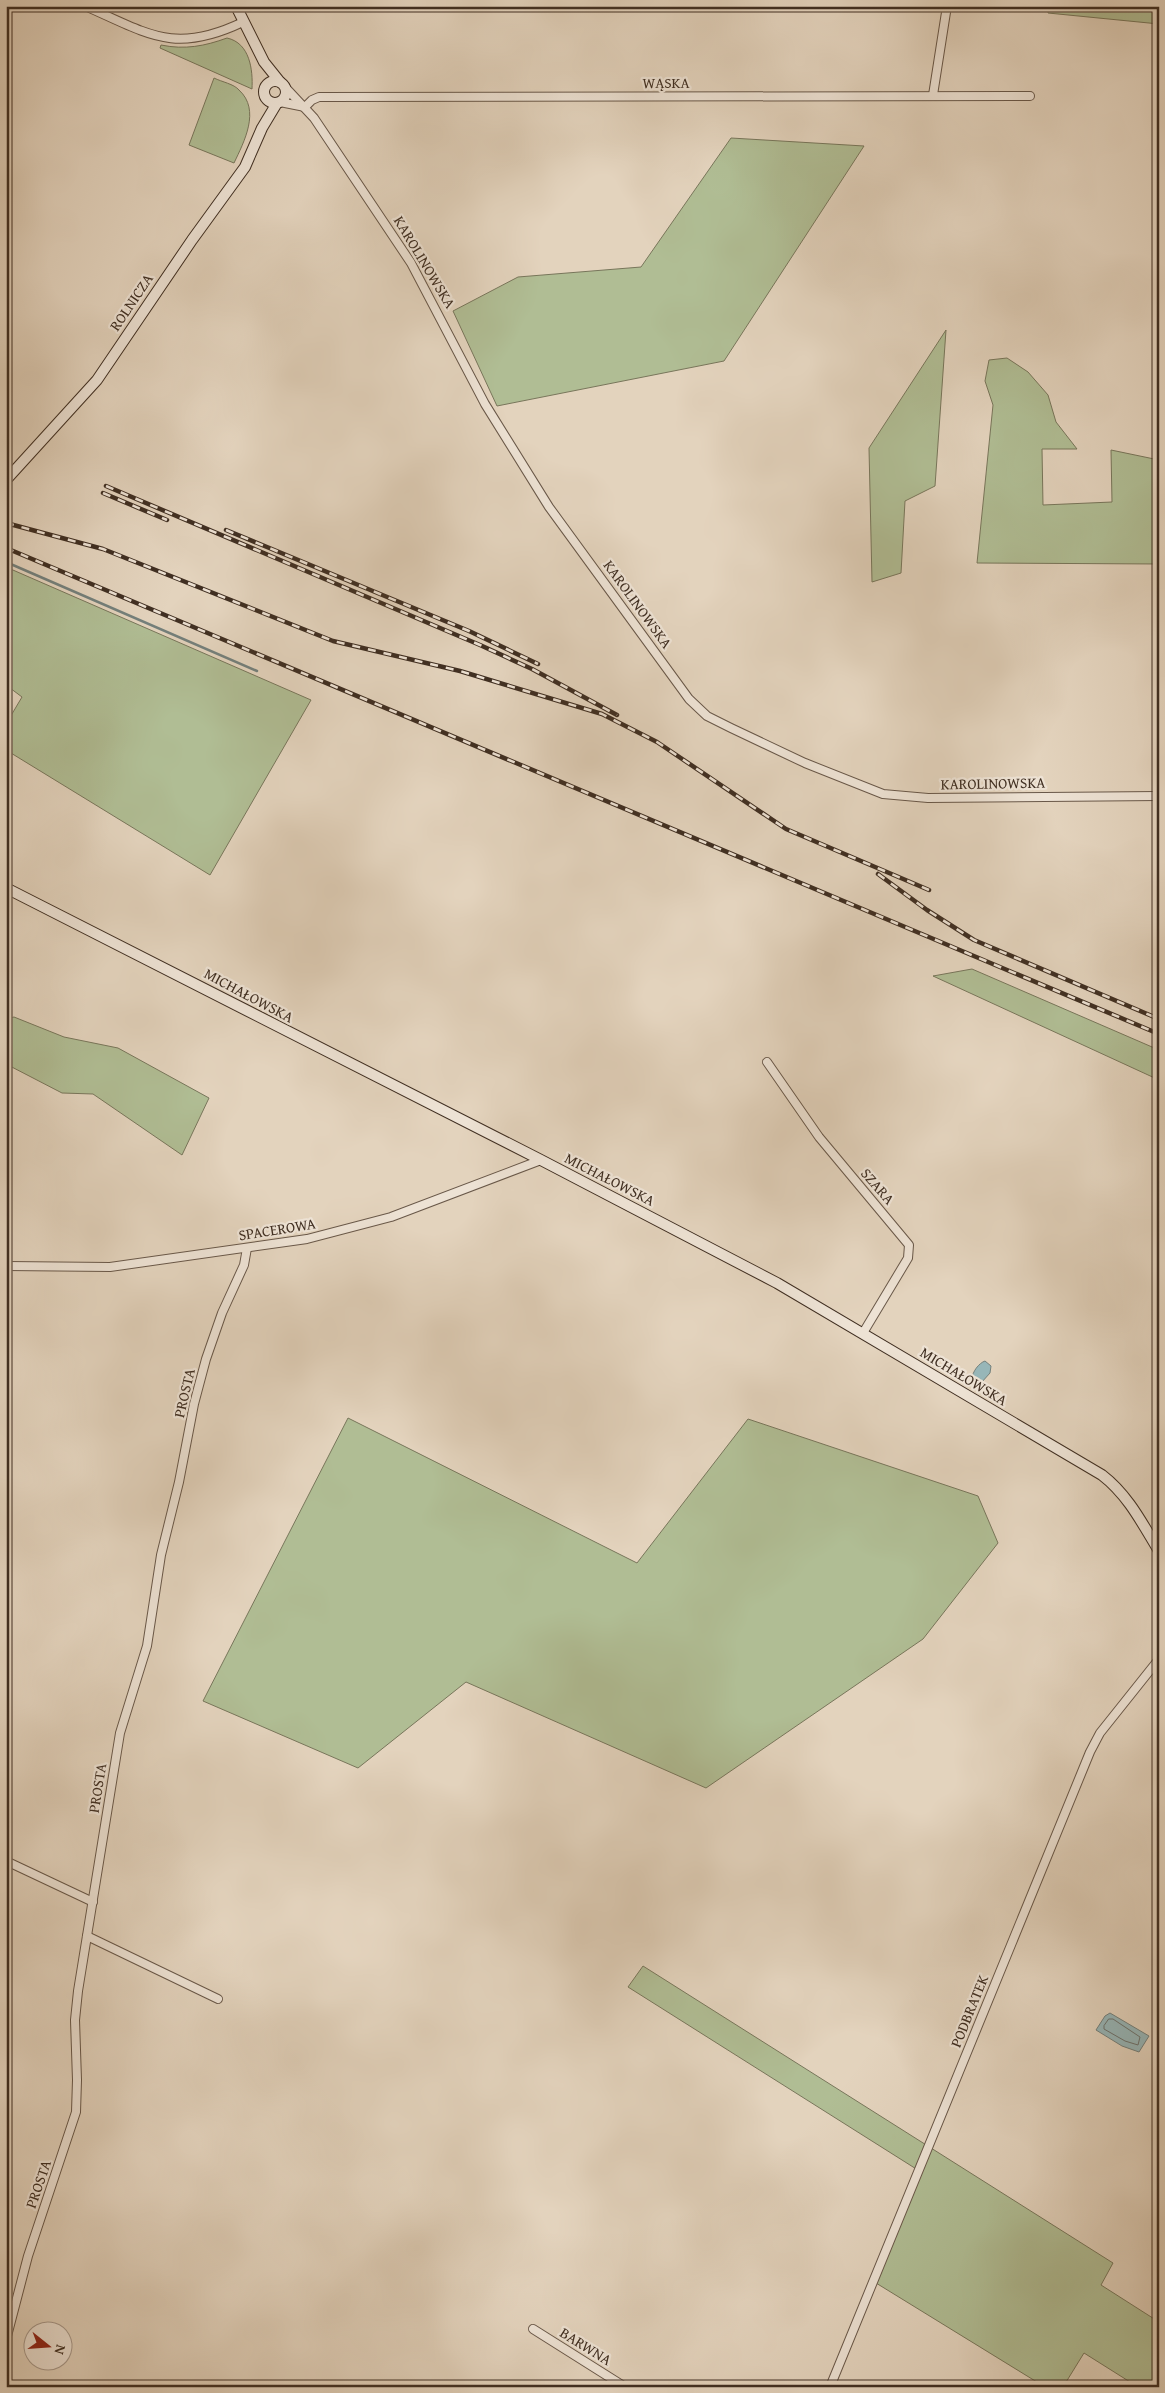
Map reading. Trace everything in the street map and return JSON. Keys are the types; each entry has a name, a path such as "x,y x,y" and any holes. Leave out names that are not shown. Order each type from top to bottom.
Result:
{"street":[{"path":"84,6 152,35 172,40 210,36 243,22"},
{"name":"KAROLINOWSKA","path":"236,6 264,62 282,85 305,107 411,263 485,404 550,507 689,699 708,716 805,763 883,794 928,798 1159,796"},
{"path":"933,95 947,6"},
{"name":"KAROLINOWSKA","path":"264,62 265,92"},
{"path":"278,102 285,97 282,85 270,82 265,92 270,102 305,107"},
{"name":"ROLNICZA","path":"262,128 265,92"},
{"name":"WĄSKA","path":"305,107 319,97 1030,96"},
{"name":"ROLNICZA","path":"6,480 93,386 192,240 245,167 262,128 278,102"},
{"name":"MICHAŁOWSKA","path":"6,888 541,1160 777,1283 1102,1475 1117,1487 1130,1503 1159,1551"},
{"name":"SZARA","path":"767,1062 819,1137 909,1245 908,1258 863,1333"},
{"name":"SPACEROWA","path":"6,1266 110,1267 306,1239 391,1217 541,1160"},
{"name":"PROSTA","path":"6,2340 28,2256 76,2112 75,2020 120,1733 147,1646 161,1555 179,1482 194,1404 206,1359 222,1313 244,1265 247,1248"},
{"name":"PODBRATEK","path":"830,2387 1090,1752 1100,1733 1159,1659"},
{"path":"6,1860 93,1902"},
{"path":"87,1936 218,1999"},
{"name":"BARWNA","path":"533,2329 625,2387"}],"green space":[{"path":"1048,6 1159,6 1159,24 1048,13"},
{"path":"227,38 241,45 245,51 251,66 252,89 160,48 161,45 195,46"},
{"path":"214,78 237,88 246,98 249,107 250,116 246,136 234,163 189,145"},
{"path":"731,138 864,146 724,361 497,406 453,311 518,277 641,267"},
{"path":"946,330 935,486 905,501 901,573 872,582 869,448"},
{"path":"1007,358 1028,372 1048,395 1056,422 1077,449 1042,449 1043,505 1112,502 1111,450 1159,460 1159,564 977,563 993,405 985,381 989,360"},
{"path":"6,567 311,700 210,875 6,750 6,724 22,697 6,685"},
{"path":"972,969 1159,1050 1159,1080 933,976"},
{"path":"14,1017 64,1037 118,1048 209,1098 182,1155 93,1094 62,1093 6,1064 6,1019"},
{"path":"348,1418 637,1563 748,1419 978,1496 998,1543 923,1639 706,1788 466,1682 358,1768 203,1701"},
{"path":"643,1966 1113,2263 1101,2285 1159,2322 1159,2387 1138,2387 1084,2353 1063,2387 1045,2387 876,2283 921,2172 628,1987"}],"water":[{"path":"985,1361 991,1366 990,1373 981,1383 972,1379 972,1376 976,1368"},
{"path":"1110,2013 1149,2036 1139,2052 1122,2046 1096,2030 1105,2016"}],"waterway":[{"path":"6,562 257,671"}],"railway":[{"path":"106,486 480,645 532,669 617,715"},
{"path":"103,493 167,520"},
{"path":"6,523 103,549 333,641 460,671 602,714 657,742 786,829 929,890"},
{"path":"226,530 469,631 538,664"},
{"path":"6,548 1159,1034"},
{"path":"878,874 927,910 974,940 1159,1019"}]}
